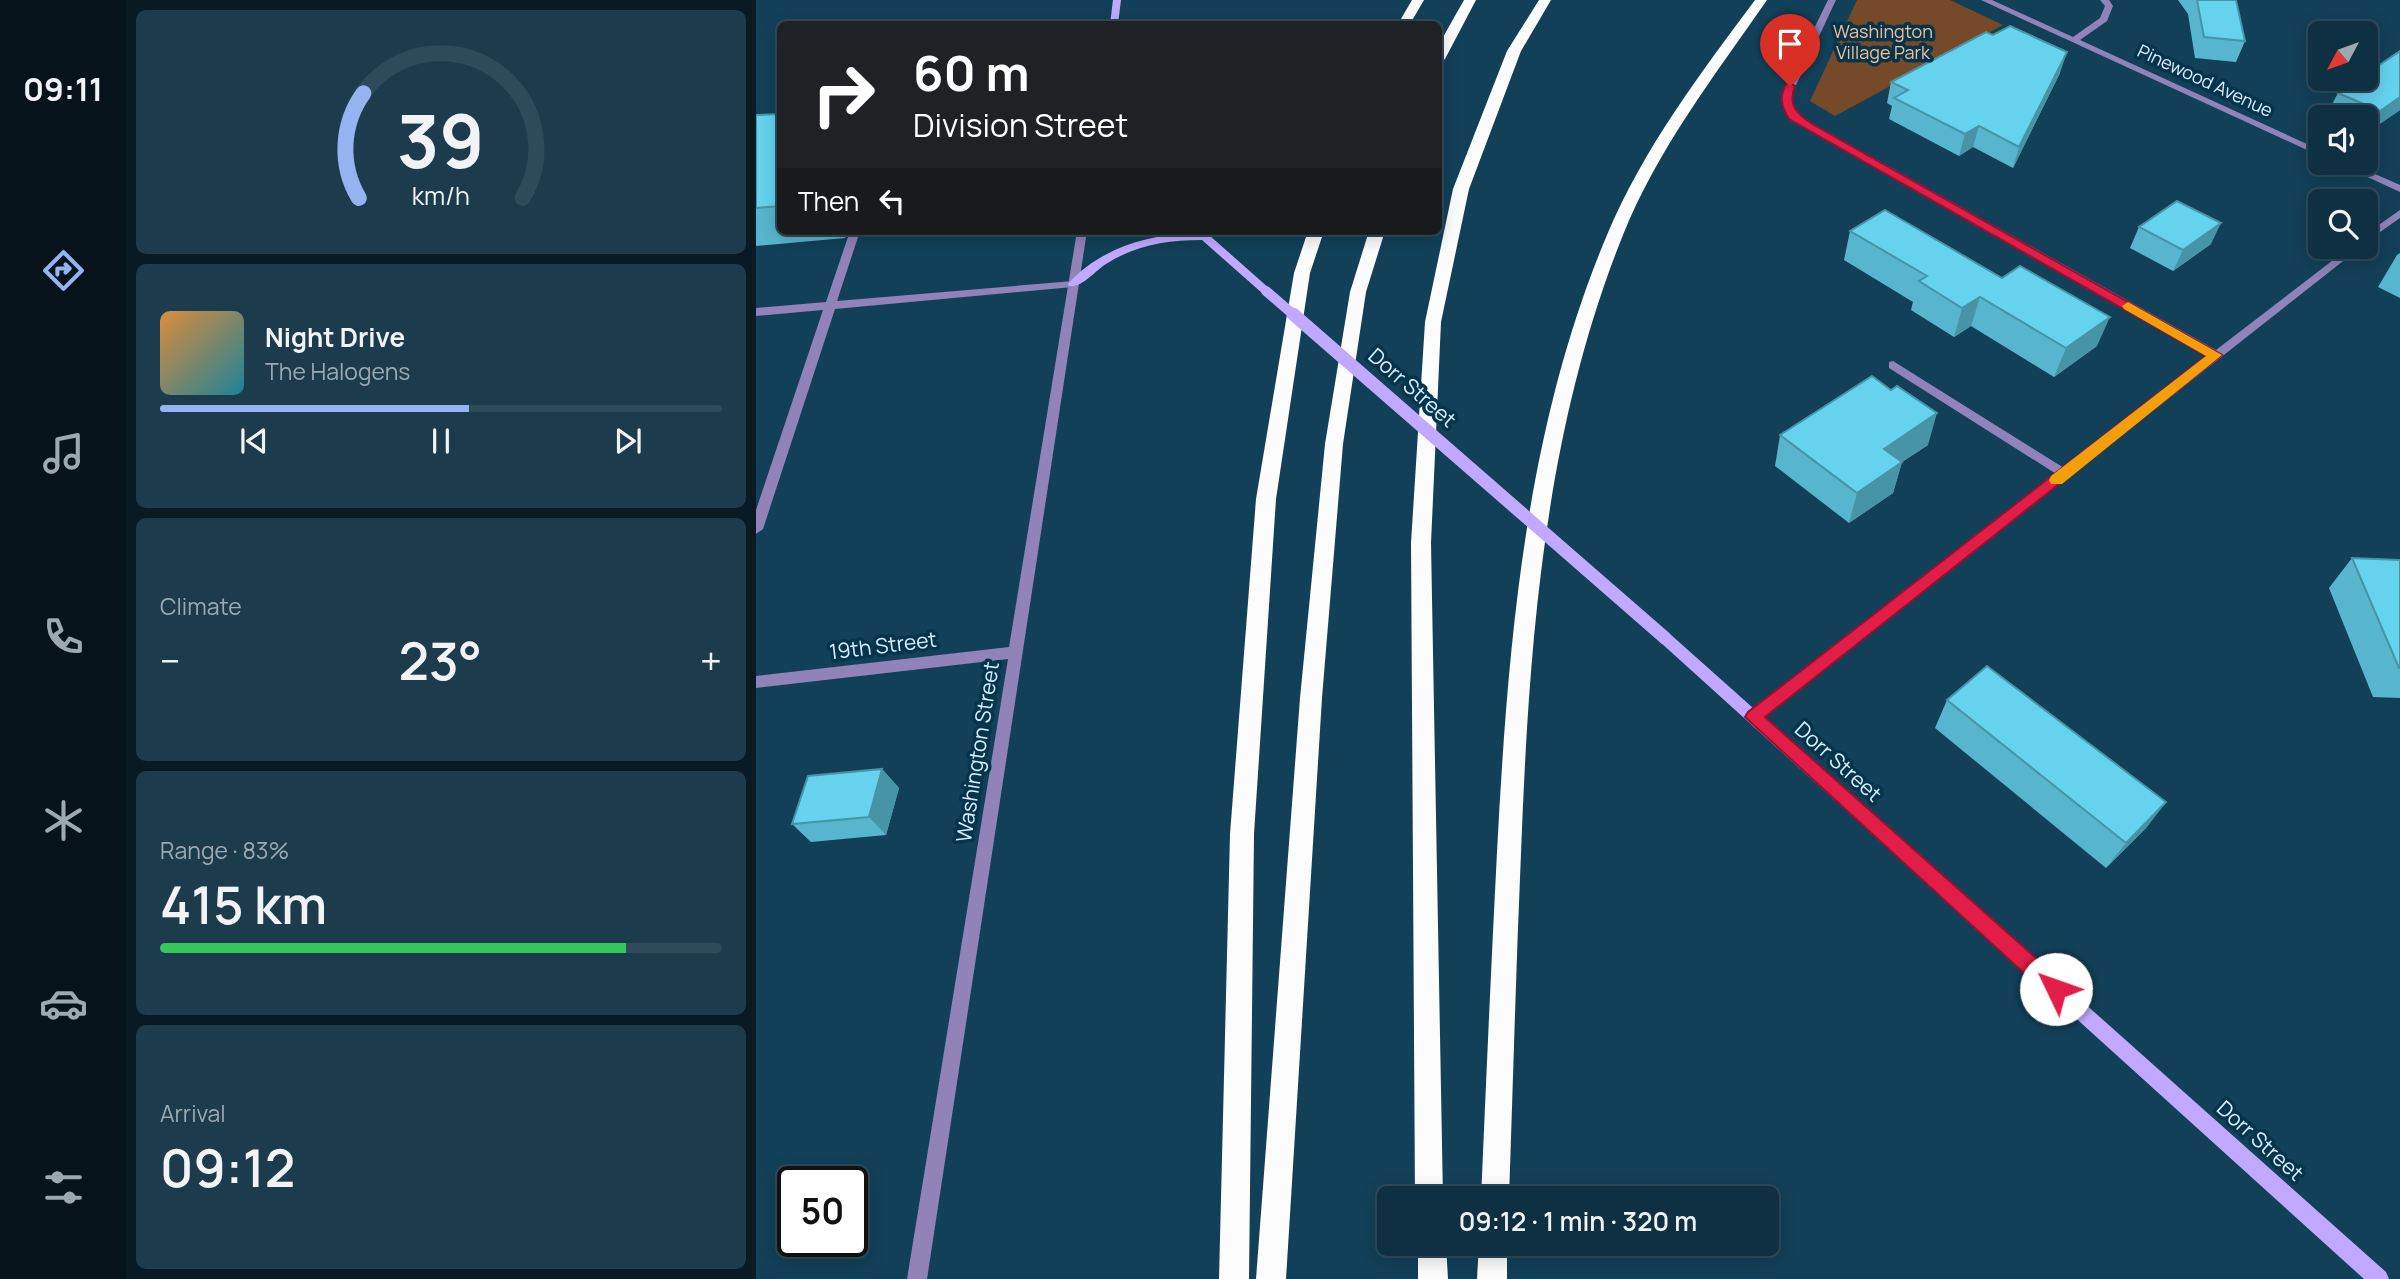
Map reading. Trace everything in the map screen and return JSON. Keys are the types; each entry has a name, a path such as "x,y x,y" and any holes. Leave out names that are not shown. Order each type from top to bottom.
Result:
{"highway":[{"path":"1406,21 1418,0"},
{"path":"1442,51 1470,0"},
{"path":"1429,1186 1421,543 1433,321 1461,190 1514,51 1545,0"},
{"path":"1496,1186 1510,816 1521,651 1547,470 1581,332 1616,233 1670,130 1760,0"},
{"path":"1234,1279 1242,834 1265,512 1302,273 1315,235"},
{"path":"1271,1279 1310,712 1334,444 1357,292 1376,235"},
{"path":"1432,1256 1433,1279"},
{"path":"1492,1279 1493,1256"}],"main road":[{"path":"1114,21 1117,0"},
{"path":"1073,284 1118,251 1171,237 1192,235"},
{"name":"Dorr Street","path":"1203,235 1754,717 2379,1279"}],"street":[{"path":"1832,0 1786,96 1793,117 2216,355"},
{"name":"Pinewood Avenue","path":"1985,0 2308,147"},
{"path":"2075,40 2104,19 2109,6 2104,0"},
{"path":"2369,175 2400,189"},
{"path":"2378,230 2400,213"},
{"path":"756,529 854,235"},
{"name":"Washington Street","path":"917,1279 1081,235"},
{"path":"1754,717 2340,259"},
{"path":"756,312 1073,284"},
{"path":"1893,365 2064,474"},
{"name":"19th Street","path":"756,682 1015,652"}],"green space":[{"name":"Washington Village Park","path":"1857,0 1950,0 2003,25 1835,116 1810,101"}],"building":[{"path":"2197,0 2236,0 2245,41 2204,37"},
{"path":"2010,26 2067,52 2019,147 1979,126 1965,134 1894,98 1908,90 1891,82 1986,32 1993,35"},
{"path":"2400,51 2400,97 2380,111 2378,105 2366,105 2338,93 2378,91 2378,66"},
{"path":"777,114 777,206 756,208 756,115"},
{"path":"2177,201 2221,223 2183,250 2139,227"},
{"path":"1885,210 2002,278 2020,266 2110,317 2066,348 1980,297 1962,308 1919,281 1927,276 1850,231"},
{"path":"1872,376 1891,390 1897,386 1937,413 1884,449 1902,462 1857,493 1780,435"},
{"path":"2352,558 2400,560 2400,668 2399,668"},
{"path":"1987,666 2166,802 2126,843 1947,700"},
{"path":"882,769 869,817 792,824 808,776"}],"slow traffic":[{"path":"2056,480 2216,355 2128,306"}],"route":[{"path":"1790,86 1786,96 1787,106 1793,117 1810,128 2216,355 1754,717 2056,989"}]}
